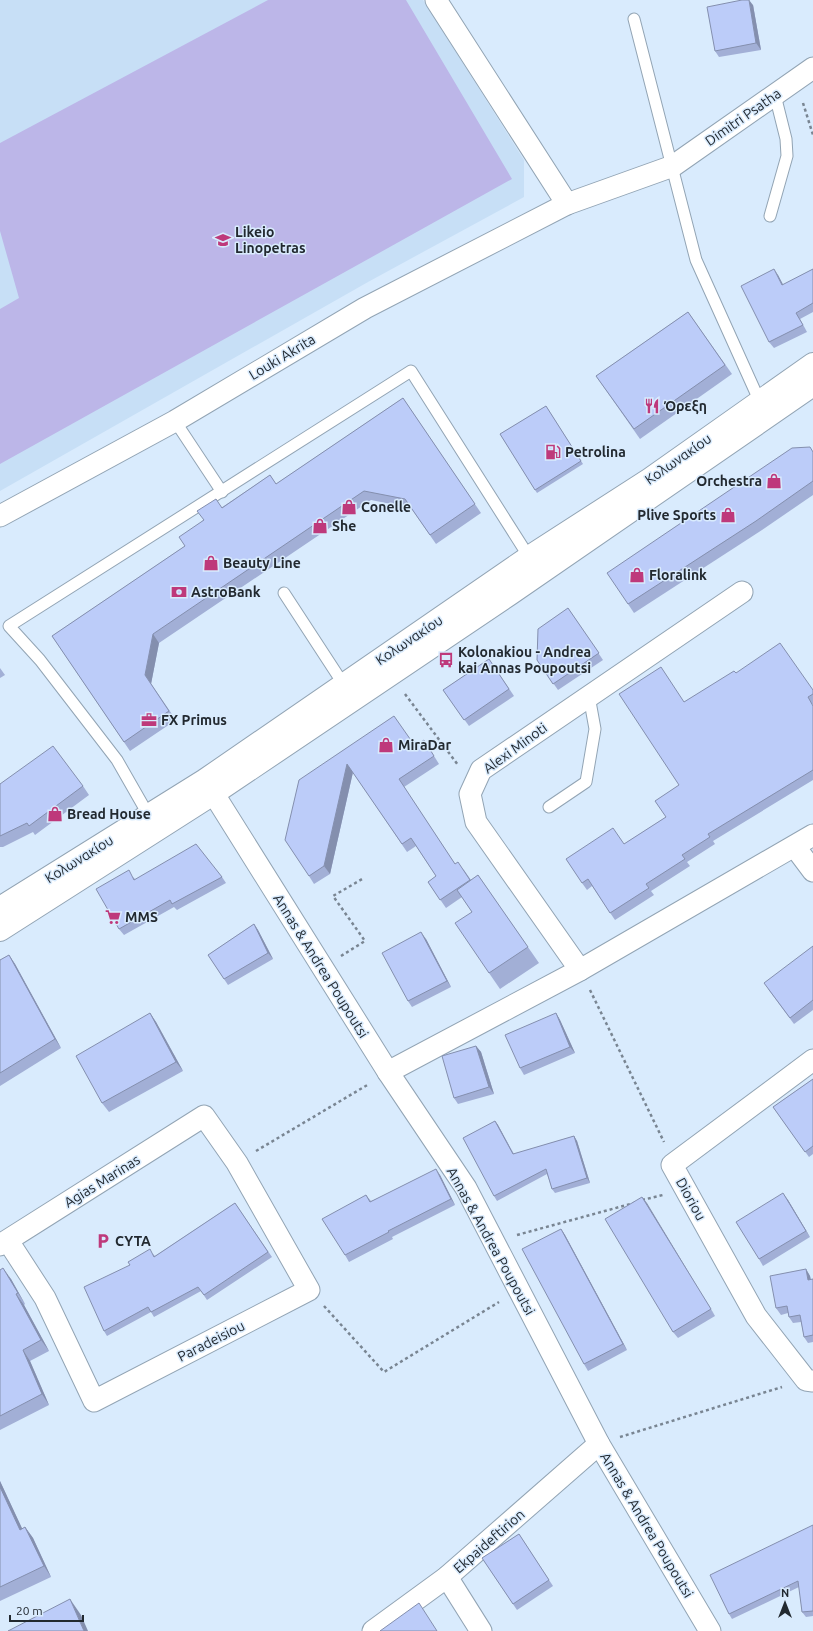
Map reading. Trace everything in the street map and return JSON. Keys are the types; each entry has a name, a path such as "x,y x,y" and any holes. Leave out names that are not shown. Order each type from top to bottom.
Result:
{"main road":[{"name":"Κολωνακίου","path":"0,908 149,816 209,787 344,685 529,557 650,479 813,364"},
{"name":"Κολωνακίου","path":"0,930 209,787 391,674 813,385"}],"street":[{"path":"436,0 567,204"},
{"name":"Dimitri Psatha","path":"567,204 672,166 805,74"},
{"name":"Louki Akrita","path":"0,516 174,421 364,308 567,204"},
{"name":"Alexi Minoti","path":"580,970 476,822 470,794 481,770 742,592"},
{"name":"Annas & Andrea Poupoutsi","path":"209,787 388,1072 466,1188 599,1444 710,1631"},
{"path":"388,1072 580,970 795,847 813,835"},
{"path":"795,847 813,871"},
{"name":"Dioriou","path":"810,1380 756,1316 672,1165 813,1060"},
{"name":"Agias Marinas","path":"4,1243 204,1116 237,1163"},
{"path":"237,1163 309,1290"},
{"name":"Paradeisiou","path":"4,1243 45,1298 94,1402 309,1290"},
{"name":"Ekpaideftirion","path":"373,1631 447,1577 599,1444"},
{"path":"447,1577 481,1631"}],"lane":[{"path":"634,19 696,260 760,402"},
{"path":"770,216 787,156 786,139 775,95"},
{"path":"149,816 117,760 40,660 9,626 411,371 529,557"},
{"path":"174,421 222,492"},
{"path":"284,593 344,685"},
{"path":"549,807 586,782 595,729 589,696"}],"path":[{"path":"805,74 813,135"},
{"path":"391,674 474,786"},
{"path":"322,967 365,941 333,896 364,878"},
{"path":"580,970 669,1152 672,1165"},
{"path":"237,1163 388,1072"},
{"path":"494,1242 685,1188"},
{"path":"309,1290 384,1372 519,1290"},
{"path":"599,1444 810,1380"}],"shaded area":[{"name":"Likeio Linopetras","path":"0,0 423,0 524,160 524,197 368,282 0,491"},
{"name":"Likeio Linopetras","path":"268,0 406,0 512,179 0,464 0,309 19,298 0,231 0,143"}],"building":[{"path":"749,0 756,43 715,51 707,7"},
{"path":"774,269 782,285 813,269 813,303 796,313 803,325 769,342 741,286"},
{"path":"688,312 725,365 634,429 596,376"},
{"path":"403,398 475,504 430,535 405,499 364,491 153,634 145,675 169,711 124,742 52,636 185,546 179,537 204,520 197,511 216,499 222,508 270,475 276,484"},
{"path":"546,406 581,461 535,490 500,434"},
{"path":"810,447 813,452 813,481 756,521 628,604 607,573 792,448"},
{"path":"568,608 599,653 553,684 537,660 538,629"},
{"path":"780,643 813,690 813,694 808,697 813,706 813,770 708,834 710,837 682,855 685,859 646,884 649,888 610,913 588,879 582,883 566,859 613,828 624,844 666,817 655,801 679,785 619,694 661,667 684,702 734,671 736,673"},
{"path":"489,659 509,689 464,720 443,690"},
{"path":"394,716 415,746 424,740 434,756 399,779 455,864 458,862 470,880 440,900 428,882 436,876 411,838 402,844 347,764 324,866 309,876 285,840 299,780"},
{"path":"53,746 83,786 29,826 27,823 0,836 0,784"},
{"path":"196,844 222,877 172,904 170,900 119,929 96,889 129,870 134,880"},
{"path":"478,875 528,947 489,973 455,923 472,912 457,890"},
{"path":"254,924 268,953 224,979 208,955"},
{"path":"421,932 447,981 408,1001 382,953"},
{"path":"813,946 813,1000 790,1018 764,983"},
{"path":"9,955 55,1039 0,1073 0,960"},
{"path":"150,1013 176,1062 102,1103 76,1056"},
{"path":"556,1013 570,1047 520,1068 505,1035"},
{"path":"476,1046 489,1087 454,1098 442,1056"},
{"path":"813,1079 813,1146 805,1152 773,1107"},
{"path":"495,1121 513,1154 574,1136 587,1178 552,1189 546,1169 494,1196 463,1138"},
{"path":"436,1169 451,1199 345,1255 322,1219 366,1195 370,1202"},
{"path":"783,1193 806,1231 759,1259 736,1222"},
{"path":"642,1197 711,1309 673,1332 605,1219"},
{"path":"235,1203 268,1252 204,1295 198,1287 151,1312 148,1307 104,1331 84,1287 130,1265 128,1262 150,1249 154,1257"},
{"path":"561,1229 623,1344 584,1364 522,1249"},
{"path":"3,1268 18,1293 16,1294 41,1340 23,1350 42,1394 0,1416 0,1270"},
{"path":"806,1269 808,1280 813,1279 813,1335 804,1337 800,1315 789,1317 787,1306 776,1308 770,1276"},
{"path":"0,1487 20,1530 25,1527 44,1566 0,1587"},
{"path":"813,1525 813,1611 802,1612 798,1581 729,1614 710,1575"},
{"path":"519,1534 549,1580 513,1604 482,1558"},
{"path":"70,1599 84,1631 8,1631"},
{"path":"419,1603 437,1631 380,1631"}],"place":[{"name":"Likeio Linopetras","path":"223,240"},
{"name":"Όρεξη","path":"652,406"},
{"name":"Petrolina","path":"553,452"},
{"name":"Orchestra","path":"774,481"},
{"name":"Conelle","path":"349,507"},
{"name":"Plive Sports","path":"728,515"},
{"name":"She","path":"320,526"},
{"name":"Beauty Line","path":"211,563"},
{"name":"Floralink","path":"637,575"},
{"name":"AstroBank","path":"179,592"},
{"name":"Kolonakiou - Andrea kai Annas Poupoutsi","path":"446,660"},
{"name":"FX Primus","path":"149,720"},
{"name":"MiraDar","path":"386,745"},
{"name":"Bread House","path":"55,814"},
{"name":"MMS","path":"113,917"},
{"name":"CYTA","path":"103,1241"}]}
